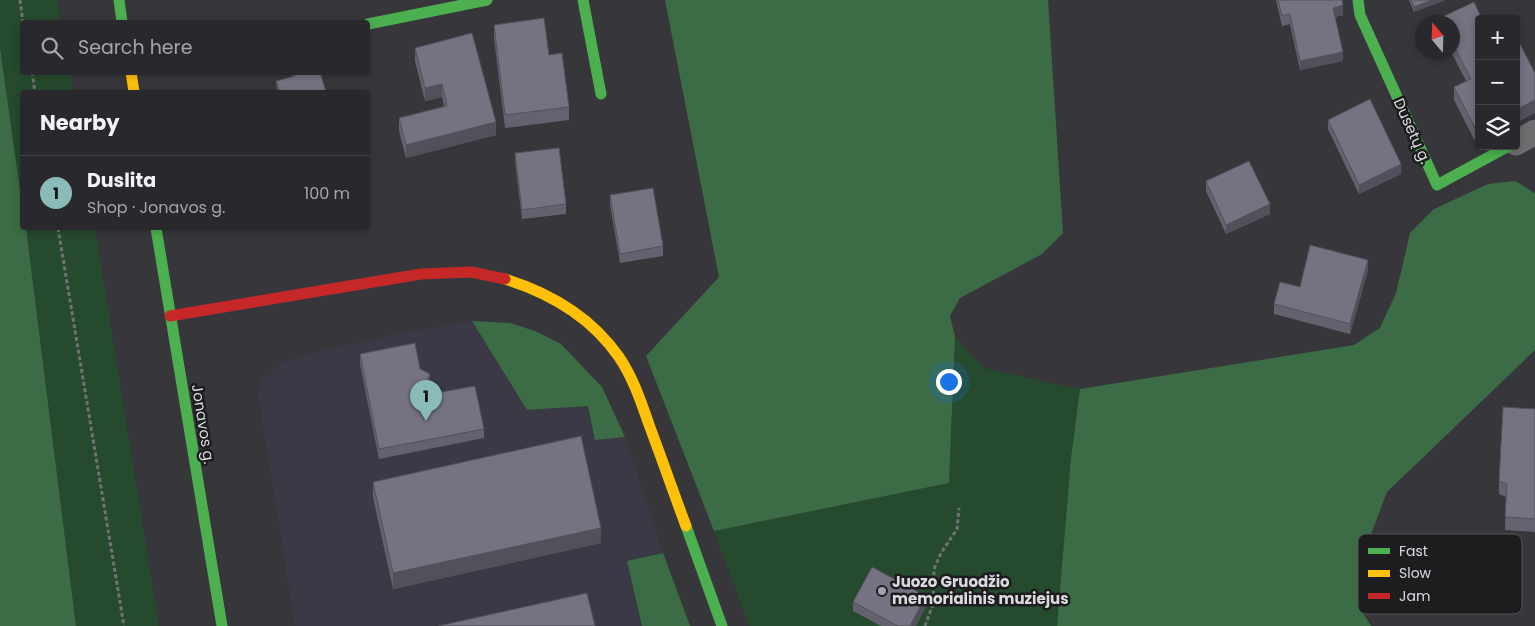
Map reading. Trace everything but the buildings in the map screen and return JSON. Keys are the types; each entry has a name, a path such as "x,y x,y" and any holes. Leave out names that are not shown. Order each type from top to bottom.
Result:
{"main road":[{"path":"119,0 122,20"},
{"path":"370,24 488,0"},
{"path":"583,0 601,94"},
{"name":"Dusetų g.","path":"1358,0 1360,15 1437,185 1502,150"},
{"path":"131,75 134,90"},
{"name":"Jonavos g.","path":"156,230 222,626"},
{"path":"170,316 243,302 382,280 427,274 470,272 503,278 531,288 562,304 596,330 619,358 637,391 722,626"}],"street":[{"path":"1520,140 1535,132"}],"path":[{"path":"20,0 23,20"},
{"path":"32,75 35,90"},
{"path":"58,230 124,626"},
{"path":"925,626 933,604 934,569 941,552 957,529 959,508"}],"shaded area":[{"path":"472,321 527,410 588,406 595,440 625,437 663,553 627,561 642,626 295,626 258,393 261,381 282,363 321,351 404,332"}],"green space":[{"path":"0,0 57,0 61,20 20,20 20,75 70,75 73,90 20,90 20,190 0,48"},
{"path":"665,0 1048,0 1063,233 1042,254 960,298 950,316 955,337 949,483 714,531 646,356 719,277"},
{"path":"0,48 20,190 20,230 26,230 76,626 0,626"},
{"path":"1515,181 1535,193 1535,350 1387,492 1371,534 1358,534 1358,614 1364,614 1371,626 1057,626 1071,458 1080,389 1354,345 1380,328 1396,293 1410,233 1434,209 1488,184"},
{"path":"26,230 95,230 159,626 76,626"},
{"path":"472,321 510,323 535,331 561,344 602,387 625,437 595,440 588,406 527,410"},
{"path":"955,337 984,368 1080,389 1071,458 1057,626 749,626 714,531 949,483"},
{"path":"663,553 690,626 642,626 627,561"}],"traffic: fast":[{"path":"119,0 122,20"},
{"path":"370,24 487,0"},
{"path":"583,0 601,94"},
{"path":"1358,0 1360,15 1437,185 1502,150"},
{"path":"156,230 222,626"},
{"path":"686,526 722,626"}],"traffic: slow":[{"path":"131,75 134,90"},
{"path":"505,279 538,292 569,309 596,330 619,357 637,392 686,526"}],"traffic: jam":[{"path":"170,316 421,274 471,272 505,279"}],"place":[{"name":"Duslita","path":"426,421"},
{"name":"Juozo Gruodžio memorialinis muziejus","path":"882,591"}]}
